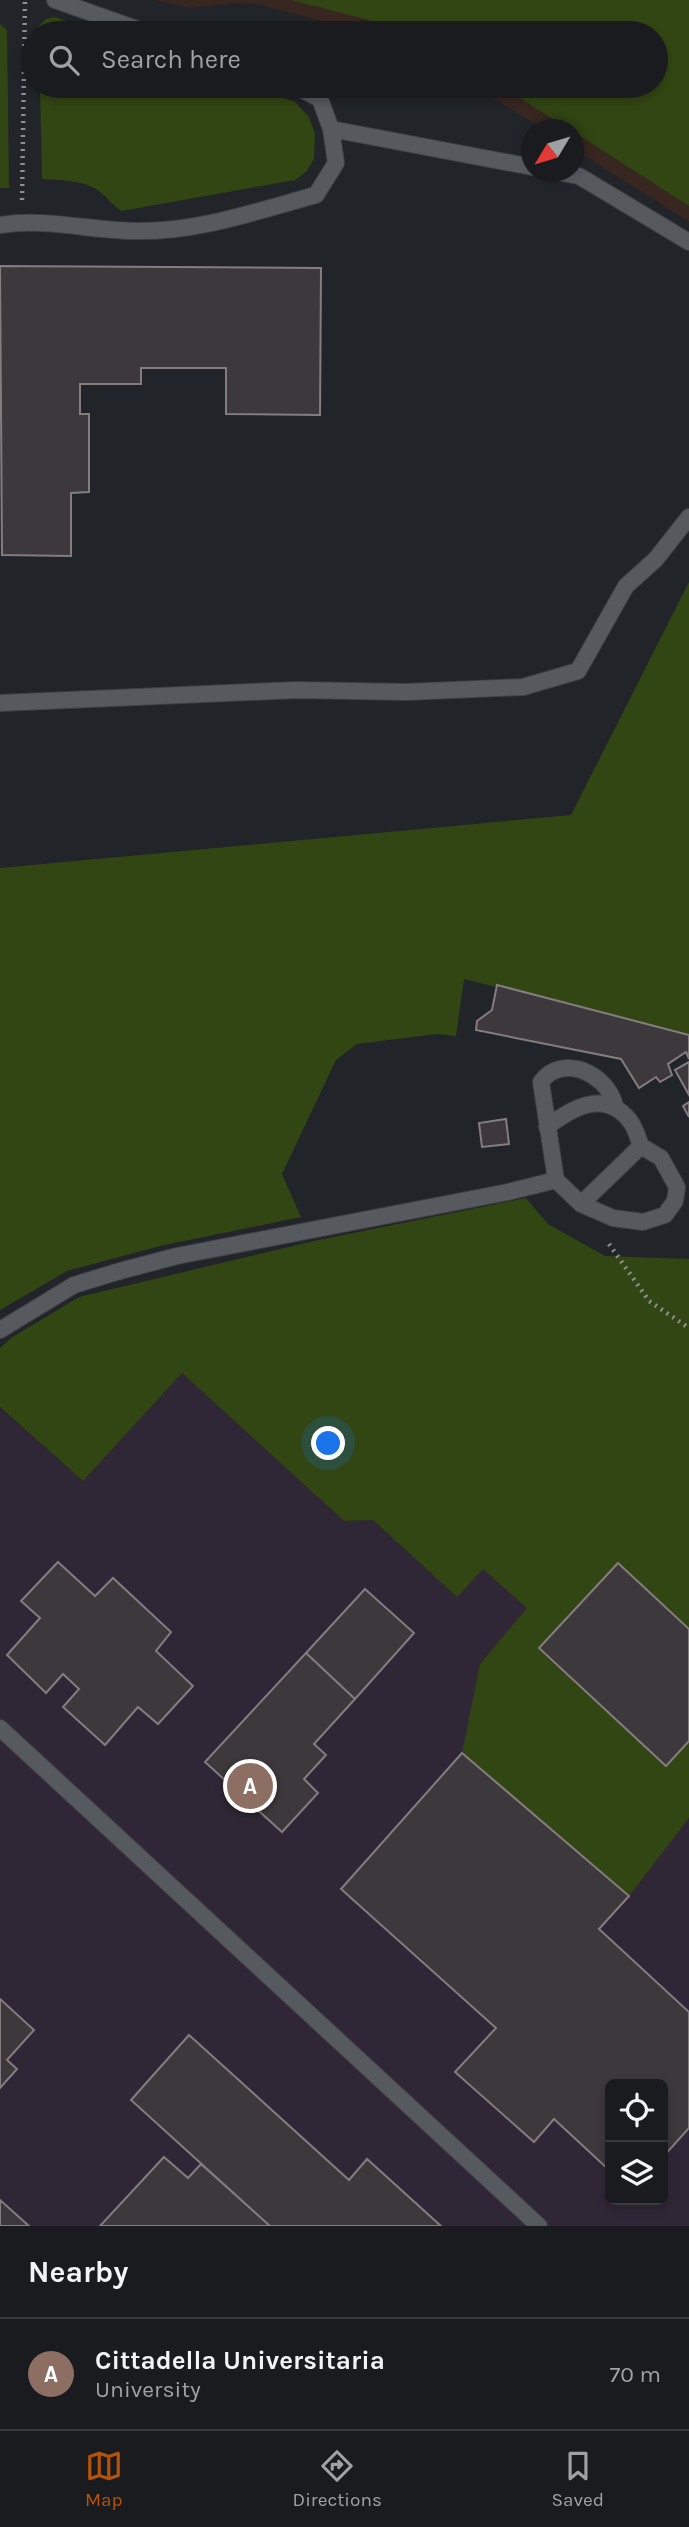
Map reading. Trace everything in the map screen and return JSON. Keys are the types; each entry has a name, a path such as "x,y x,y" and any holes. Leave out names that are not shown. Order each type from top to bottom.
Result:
{"lane":[{"path":"55,0 114,21"},
{"path":"0,225 22,222 149,230 190,226 316,195 336,163 331,129 318,98"},
{"path":"331,129 521,165"},
{"path":"584,179 689,242"},
{"path":"0,703 298,690 407,692 523,687 578,671 626,586 656,559 689,517"},
{"path":"547,1127 568,1111 598,1102 615,1106 632,1122 641,1146 661,1158 677,1187 676,1201 665,1215 643,1222 613,1218 581,1204 556,1180 547,1127 541,1082 552,1071 569,1068 587,1073 604,1082 612,1093 615,1106"},
{"path":"581,1204 641,1146"},
{"path":"0,1330 74,1285 131,1268 177,1256 556,1180"},
{"path":"0,1728 539,2226"}],"path":[{"path":"24,21 25,0"},
{"path":"22,222 23,98"},
{"path":"608,1243 649,1301 689,1328"}],"shaded area":[{"path":"154,0 689,0 689,222 584,155 584,119 527,119 493,98 668,98 668,21 321,21 257,4 234,3 190,8"},
{"path":"182,1373 344,1521 373,1520 456,1596 483,1568 528,1608 480,1664 628,1896 689,1818 689,2226 0,2226 0,1408 83,1481"}],"green space":[{"path":"291,0 689,0 689,206 584,138 584,119 553,119 520,98 668,98 668,21 372,21"},
{"path":"55,17 66,21 44,21"},
{"path":"0,24 7,30 9,188 0,188"},
{"path":"40,98 283,98 295,102 309,117 315,134 314,159 306,172 295,180 121,211 90,186 42,179"},
{"path":"689,582 689,1035 464,979 456,1036 437,1034 357,1044 336,1060 282,1174 301,1217 160,1246 67,1271 0,1310 0,868 571,815"},
{"path":"526,1198 548,1224 605,1256 689,1259 689,1818 629,1896 462,1753 480,1664 527,1608 483,1569 457,1597 373,1520 344,1521 182,1373 83,1481 0,1407 0,1348 11,1338 79,1297 314,1241"}],"building":[{"path":"0,266 321,268 320,415 226,414 226,368 141,368 141,384 80,384 80,414 89,414 89,492 71,493 71,556 2,555"},
{"path":"497,985 689,1035 689,1059 686,1052 668,1064 672,1075 660,1082 656,1077 639,1088 621,1059 476,1030 477,1021 492,1010"},
{"path":"689,1062 689,1095 675,1070"},
{"path":"689,1102 689,1117 683,1106"},
{"path":"506,1119 509,1144 482,1147 479,1123"},
{"path":"58,1562 95,1596 113,1578 171,1632 156,1651 193,1686 158,1724 138,1707 105,1745 63,1707 79,1689 63,1674 46,1693 7,1655 40,1618 21,1601"},
{"path":"618,1563 689,1629 689,1741 666,1766 539,1648"},
{"path":"365,1589 414,1633 355,1699 306,1653"},
{"path":"306,1653 355,1699 314,1744 326,1755 304,1779 318,1793 282,1832 205,1762"},
{"path":"462,1753 629,1896 599,1929 689,2012 689,2128 668,2151 668,2079 605,2079 605,2166 554,2119 534,2142 455,2072 496,2028 341,1889"},
{"path":"0,1999 34,2030 7,2060 17,2069 0,2088"},
{"path":"189,2035 349,2180 367,2159 441,2226 270,2226 131,2100"},
{"path":"164,2157 188,2178 201,2164 270,2226 100,2226"},
{"path":"0,2200 29,2226 0,2226"}],"place":[{"name":"Cittadella Universitaria","path":"250,1786"}]}
